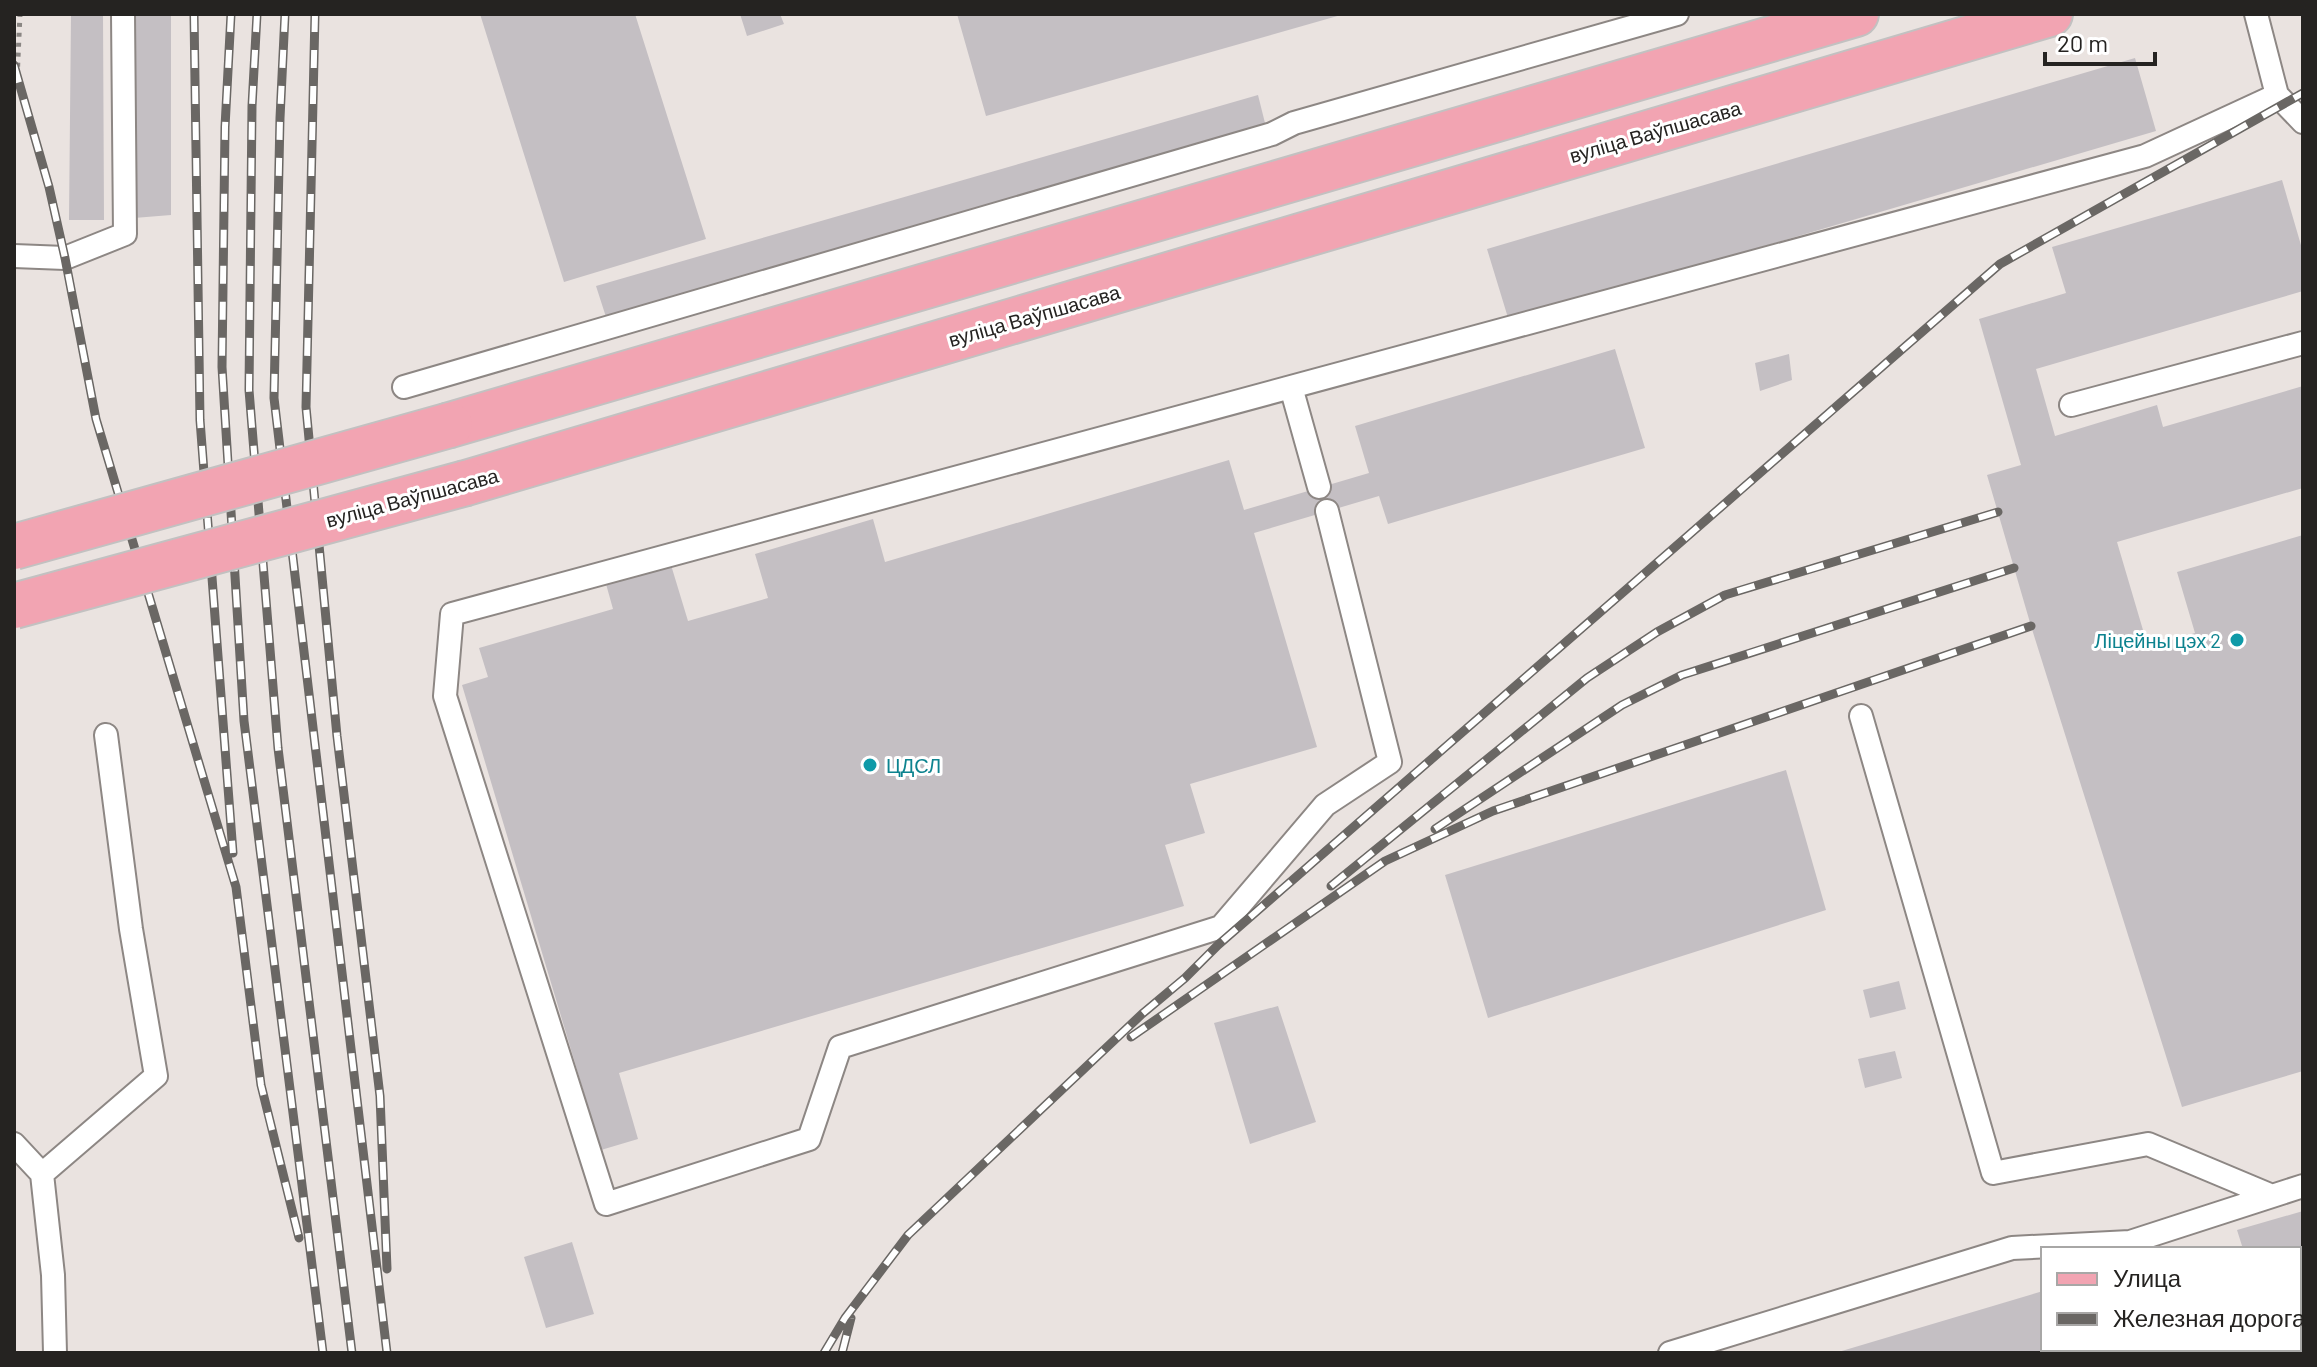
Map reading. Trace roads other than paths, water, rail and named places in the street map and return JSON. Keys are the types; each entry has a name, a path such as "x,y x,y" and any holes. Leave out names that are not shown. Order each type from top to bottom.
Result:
{"main road":[{"path":"14,547 450,425 1856,14"},
{"name":"вуліца Ваўпшасава","path":"14,606 466,483 2050,14"}],"lane":[{"path":"14,256 65,258 125,234 123,14"},
{"path":"404,387 1272,134 1294,123 1677,14"},
{"path":"2256,14 2277,95 2303,122"},
{"path":"1327,511 1390,762 1325,805 1221,927 840,1047 809,1139 606,1204 445,696 452,614 2145,156 2277,95"},
{"path":"2071,405 2303,343"},
{"path":"1291,387 1319,487"},
{"path":"1861,716 1993,1173 2148,1144 2272,1196"},
{"path":"42,1174 156,1076 131,929 106,735"},
{"path":"14,1144 42,1174 53,1275 55,1353"},
{"path":"1670,1353 2012,1248 2130,1242 2303,1186"}],"railway":[{"path":"194,14 200,420 233,853"},
{"path":"231,14 225,127 222,367 244,721 323,1353"},
{"path":"257,14 252,106 249,390 278,748 352,1353"},
{"path":"285,14 274,398 387,1353"},
{"path":"315,14 306,407 337,736 380,1096 387,1269"},
{"path":"14,65 49,187 96,419 236,887 261,1085 299,1238"},
{"path":"824,1353 845,1318 908,1235 1142,1014 2000,264 2303,93"},
{"path":"1331,886 1587,678 1657,632 1725,595 1998,512"},
{"path":"1435,829 1622,705 1682,675 2014,568"},
{"path":"1131,1037 1385,861 1493,811 2031,626"},
{"path":"842,1353 851,1318"}],"place":[{"name":"Ліцейны цэх 2","path":"2237,640"},
{"name":"ЦДСЛ","path":"870,765"}]}
